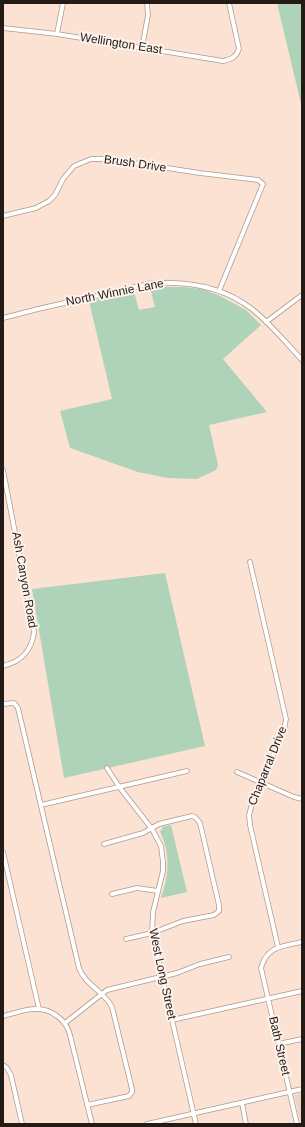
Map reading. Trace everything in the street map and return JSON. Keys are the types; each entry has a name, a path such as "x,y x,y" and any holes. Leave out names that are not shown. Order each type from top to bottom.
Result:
{"street":[{"path":"57,34 63,3"},
{"path":"142,48 148,15 147,3"},
{"name":"Wellington East","path":"3,28 57,34 223,61 236,55 239,45 228,3"},
{"name":"Brush Drive","path":"3,216 36,208 49,201 55,195 63,179 74,166 91,159 108,159 200,174 258,180 263,184 218,291"},
{"name":"North Winnie Lane","path":"3,318 153,283 188,283 218,291 241,301 266,322 302,360"},
{"path":"266,322 302,294"},
{"name":"Ash Canyon Road","path":"3,470 34,632 32,644 28,651 20,659 3,666"},
{"name":"Chaparral Drive","path":"250,562 286,719 284,730 252,804 250,816 250,825 278,947"},
{"path":"3,704 14,703 18,708 79,968 84,978 101,993 108,1001 114,1012 132,1092 129,1096 87,1104"},
{"name":"West Long Street","path":"107,768 120,788 152,829 161,846 163,871 152,919 152,933 196,1124"},
{"path":"41,805 120,788 188,771"},
{"path":"237,772 302,799"},
{"path":"104,844 143,833 159,824 192,816 195,817 199,820 219,905 219,911 216,914 183,921 152,933 126,940"},
{"path":"3,852 39,1009"},
{"path":"112,894 137,888 158,891"},
{"path":"278,947 302,942"},
{"name":"Bath Street","path":"278,947 268,954 262,962 261,968 297,1124"},
{"path":"65,1023 101,993 114,988 177,973 200,964 229,957"},
{"path":"172,1020 302,991"},
{"path":"3,1016 39,1009 52,1013 65,1023 70,1035 92,1124"},
{"path":"278,1044 302,1039"},
{"path":"3,1065 7,1068 11,1075 22,1124"},
{"path":"147,1124 302,1089"},
{"path":"242,1103 246,1124"}],"shaded area":[{"path":"302,1093 302,1124 301,1124 294,1095"}],"green space":[{"path":"277,3 302,3 302,108"},
{"path":"165,287 202,289 218,295 246,310 261,325 223,359 267,412 209,425 218,465 216,470 197,479 168,478 138,472 70,448 60,411 112,399 89,301 134,292 139,310 155,307 150,288"},
{"path":"165,573 205,746 64,778 32,589"},
{"path":"171,825 187,892 161,898 165,885 168,865 165,843 160,831 162,830 162,827"}]}
